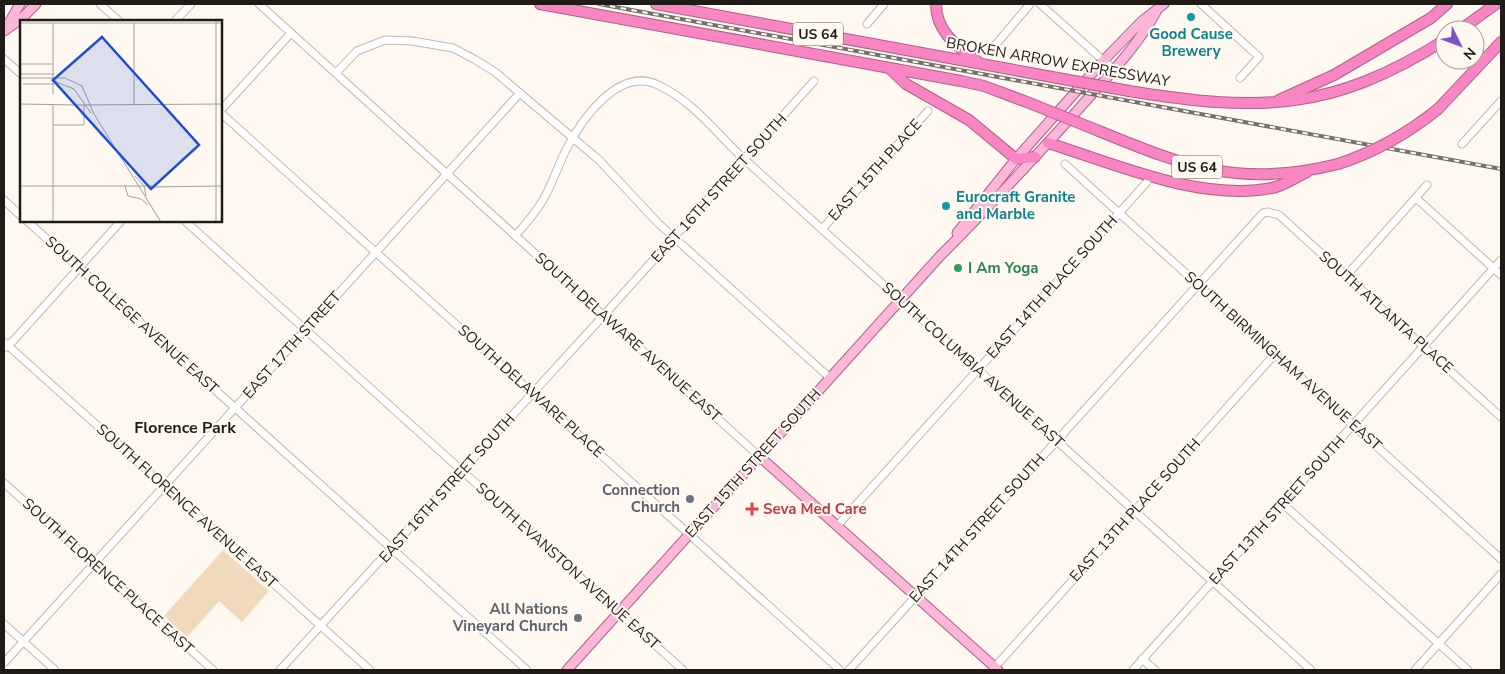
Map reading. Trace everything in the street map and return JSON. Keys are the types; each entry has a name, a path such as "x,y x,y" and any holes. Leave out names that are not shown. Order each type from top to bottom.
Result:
{"highway":[{"name":"US 64","path":"540,4 984,86 1177,161 1217,172 1263,176 1307,172 1338,164 1359,157 1388,143 1418,125 1438,109 1501,42"},
{"name":"BROKEN ARROW EXPRESSWAY","path":"656,4 1129,91 1220,104 1268,104 1314,98 1356,86 1394,69 1435,46"},
{"path":"936,4 937,17 947,36 980,63"},
{"path":"1268,104 1334,75 1430,18 1447,4"},
{"path":"1475,20 1499,4"},
{"path":"888,67 906,84 969,120 1016,159 1035,157"},
{"path":"1048,142 1196,187 1236,190 1274,188 1307,172"}],"main road":[{"path":"5,30 20,4"},
{"path":"5,30 22,18 36,4"},
{"name":"EAST 15TH STREET SOUTH","path":"940,256 1016,159 1103,61 1142,22 1164,4"},
{"name":"EAST 15TH STREET SOUTH","path":"567,670 900,299 1035,157 1114,70 1147,28 1156,12"},
{"name":"SOUTH DELAWARE AVENUE EAST","path":"760,456 996,668"}],"street":[{"path":"100,4 118,20"},
{"path":"176,20 191,4"},
{"name":"SOUTH DELAWARE AVENUE EAST","path":"258,4 760,456"},
{"path":"867,24 884,4"},
{"path":"993,48 1030,4"},
{"path":"1040,4 1114,70"},
{"path":"1201,4 1259,57 1240,78"},
{"path":"222,111 291,33"},
{"path":"336,73 365,46 385,40 396,39 443,46 463,52 495,72 614,174 644,208 674,237 830,378"},
{"path":"4,59 20,73"},
{"name":"SOUTH COLUMBIA AVENUE EAST","path":"573,138 596,107 616,88 626,84 647,81 671,92 704,119 744,159 1311,670"},
{"name":"EAST 16TH STREET SOUTH","path":"280,670 463,471 814,82"},
{"name":"EAST 17TH STREET","path":"4,663 520,93"},
{"path":"1462,144 1501,101"},
{"name":"EAST 15TH PLACE","path":"822,229 928,111"},
{"name":"SOUTH DELAWARE PLACE","path":"222,113 840,670"},
{"path":"515,236 543,200 573,138"},
{"name":"SOUTH BIRMINGHAM AVENUE EAST","path":"1065,164 1501,559"},
{"name":"EAST 14TH PLACE SOUTH","path":"837,526 1146,182"},
{"path":"1346,276 1427,185"},
{"path":"1416,198 1501,275"},
{"path":"4,200 20,215"},
{"name":"SOUTH ATLANTA PLACE","path":"1268,212 1278,215 1501,417"},
{"name":"EAST 14TH STREET SOUTH","path":"849,670 1258,216 1268,212"},
{"name":"SOUTH COLLEGE AVENUE EAST","path":"28,222 526,670"},
{"path":"5,345 120,222"},
{"name":"SOUTH EVANSTON AVENUE EAST","path":"186,222 683,670"},
{"name":"EAST 13TH STREET SOUTH","path":"1132,670 1501,260"},
{"name":"SOUTH FLORENCE AVENUE EAST","path":"5,345 370,670"},
{"name":"EAST 13TH PLACE SOUTH","path":"996,668 1134,510 1275,354"},
{"name":"SOUTH FLORENCE PLACE EAST","path":"4,482 213,670"},
{"path":"1283,504 1468,670"},
{"path":"1416,670 1501,574"},
{"path":"4,624 55,670"},
{"path":"1142,659 1155,670"}],"shaded area":[{"path":"223,550 269,591 242,622 219,601 187,637 164,616"}],"railway":[{"path":"599,4 1501,169"}],"place":[{"name":"Good Cause Brewery","path":"1191,17"},
{"name":"Eurocraft Granite and Marble","path":"946,206"},
{"name":"I Am Yoga","path":"958,268"},
{"name":"Connection Church","path":"690,499"},
{"name":"Seva Med Care","path":"752,509"},
{"name":"All Nations Vineyard Church","path":"578,618"}],"district":[{"name":"Florence Park","path":"185,427"}]}
